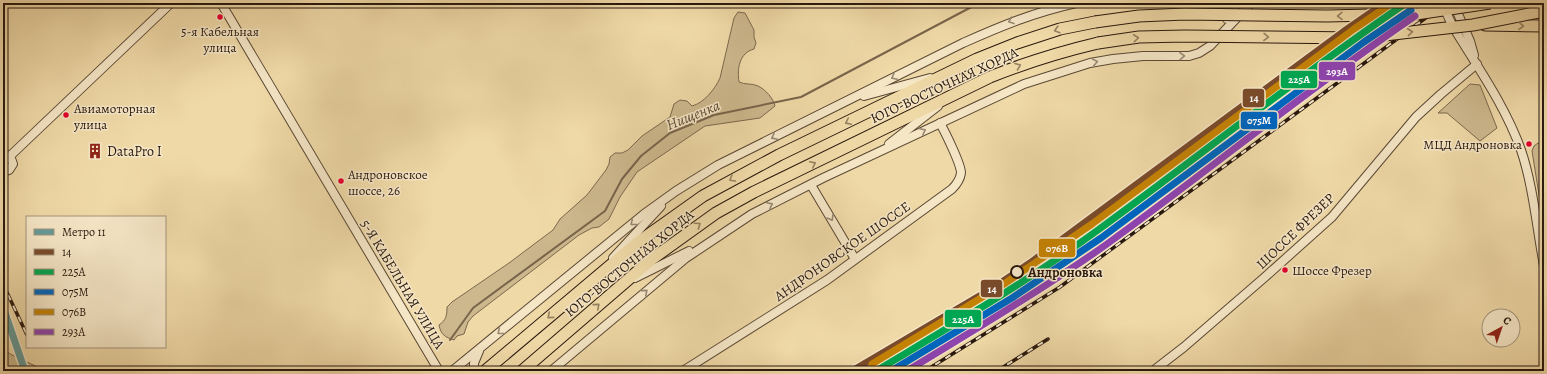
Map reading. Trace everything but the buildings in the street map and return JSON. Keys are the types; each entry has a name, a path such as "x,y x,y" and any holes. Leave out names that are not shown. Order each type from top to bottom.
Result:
{"main road":[{"name":"ЮГО-ВОСТОЧНАЯ ХОРДА","path":"485,371 637,243 703,196 779,155 952,72 1017,43 1060,29 1095,22 1140,16 1184,14 1327,16 1416,14 1490,3"},
{"name":"ЮГО-ВОСТОЧНАЯ ХОРДА","path":"523,370 623,284 680,238 716,213 754,192 990,77 1028,62 1065,50 1139,37 1185,36 1358,38 1473,25 1544,11"},
{"path":"1473,25 1544,26"}],"street":[{"path":"3,172 9,170 12,166 12,161 6,155 171,3"},
{"name":"5-Я КАБЕЛЬНАЯ УЛИЦА","path":"221,3 439,371"},
{"path":"452,371 644,214 676,191 718,165 1003,24 1033,14 1076,3"},
{"path":"1221,3 1227,15 1222,33"},
{"path":"551,371 686,258 712,239 752,214 940,123 1024,84 1054,73 1090,63 1113,59 1143,56 1189,56 1199,53 1210,46 1251,3"},
{"path":"1442,3 1452,25 1490,86 1522,153 1544,266"},
{"path":"1453,3 1470,41 1477,64"},
{"name":"ШОССЕ ФРЕЗЕР","path":"1153,371 1244,296 1332,217 1416,117 1436,98 1477,64"},
{"path":"846,101 952,72"},
{"path":"876,154 953,95"},
{"name":"АНДРОНОВСКОЕ ШОССЕ","path":"683,371 827,280 958,184 961,172 950,141 940,123"},
{"path":"811,185 854,259"},
{"path":"586,287 676,191"},
{"path":"623,284 712,239"},
{"path":"474,371 476,358 485,344"}],"shaded area":[{"path":"738,12 745,13 754,30 756,43 754,49 745,54 740,62 738,72 739,82 756,85 761,88 771,97 775,106 760,118 705,126 637,172 620,197 609,219 599,227 592,228 579,235 473,316 468,322 464,334 457,336 454,340 444,335 439,325 446,318 447,307 553,230 560,219 587,195 606,170 610,157 615,153 622,153 628,150 642,136 670,117 674,104 680,100 687,101 692,106 701,102 709,95 720,78 734,18"},
{"path":"1470,84 1480,85 1497,128 1480,141 1447,113 1438,113"},
{"path":"1538,143 1544,147 1544,226 1532,151 1534,146"},
{"path":"3,347 10,354 46,371 11,371 3,363"}],"waterway":[{"name":"Нищенка","path":"450,340 473,308 605,211 622,179 641,156 670,133 714,115 801,97 979,3"}],"railway":[{"path":"901,371 959,338 1079,260 1132,222 1383,30 1427,3"},
{"path":"925,371 1060,287 1446,3"},
{"path":"3,284 26,333"},
{"path":"997,371 1048,339"},
{"path":"1016,371 1021,368"}],"metro line":[{"name":"11","path":"3,307 25,371"}],"transit line":[{"name":"14","path":"852,371 993,288 1030,263 1343,32 1385,3"},
{"name":"076В","path":"872,364 1004,284 1092,224 1354,29 1392,3"},
{"name":"225А","path":"876,371 1044,268 1136,202 1328,58 1406,3"},
{"name":"075М","path":"891,371 1012,298 1101,238 1364,42 1411,10"},
{"name":"293А","path":"907,371 1033,294 1107,244 1337,71 1415,16"}],"place":[{"name":"5-я Кабельная улица","path":"220,17"},
{"name":"Авиамоторная улица","path":"66,115"},
{"name":"МЦД Андроновка","path":"1529,144"},
{"name":"DataPro I","path":"95,151"},
{"name":"Андроновское шоссе, 26","path":"341,181"},
{"name":"Шоссе Фрезер","path":"1285,270"},
{"name":"Андроновка","path":"1017,272"}]}
